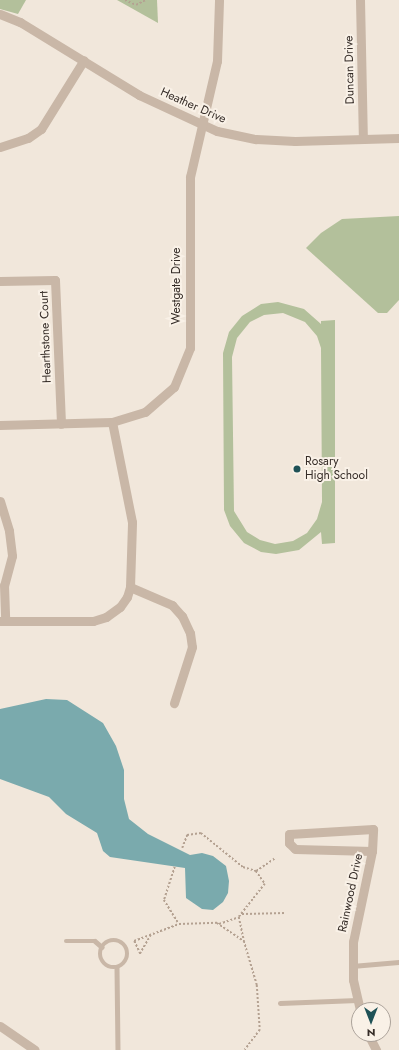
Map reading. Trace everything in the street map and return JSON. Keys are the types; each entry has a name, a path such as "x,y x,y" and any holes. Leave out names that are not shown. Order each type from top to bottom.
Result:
{"street":[{"name":"Westgate Drive","path":"0,425 112,422 145,412 174,387 190,348 190,178 200,124 217,61 219,0"},
{"name":"Duncan Drive","path":"360,0 363,139"},
{"name":"Heather Drive","path":"0,14 20,22 139,95 200,124 235,136 256,139 399,138"},
{"path":"0,147 28,138 41,129 84,60"},
{"name":"Hearthstone Court","path":"0,281 55,280 61,424"},
{"path":"0,501 9,531 12,556 4,585 2,621 93,621 106,617 120,607 130,587 132,522 112,422"},
{"path":"130,587 172,605 182,616 190,633 191,651 174,703"},
{"name":"Rainwood Drive","path":"357,1000 352,966 355,924 372,851 372,828 289,834 289,843 294,849 372,851"},
{"path":"0,1026 35,1050"}],"lane":[{"path":"113,939 126,945 128,959 117,968 104,964 100,956 102,947 113,939"},
{"path":"66,941 95,941 102,947"},
{"path":"352,966 399,962"},
{"path":"117,968 118,1050"},
{"path":"280,1003 357,1000"}],"path":[{"path":"125,0 136,5 146,0"},
{"path":"151,935 140,954 134,941 179,924 219,924 239,917 265,884 256,871 243,867 201,833 187,836 182,848"},
{"path":"256,871 276,858"},
{"path":"175,867 164,900 179,924"},
{"path":"242,914 285,913"},
{"path":"239,917 244,941 257,985 260,1030 245,1050"},
{"path":"219,924 244,941"}],"green space":[{"path":"0,0 26,0 18,14 0,9"},
{"path":"117,0 157,0 158,23"},
{"path":"399,216 399,300 387,313 378,313 306,248 321,233 342,219"},
{"path":"278,302 304,309 321,324 321,321 335,320 335,543 322,544 321,532 299,550 276,554 261,552 244,543 230,526 224,510 223,353 229,332 242,316 261,304","holes":["283,313 305,322 317,336 321,348 322,502 317,519 307,533 293,541 275,544 260,540 247,532 234,511 232,357 237,338 250,322 264,315"]}],"water":[{"path":"46,699 67,700 103,723 116,746 124,770 124,799 129,819 148,834 190,855 202,853 213,856 226,866 229,881 228,893 223,902 213,910 202,909 186,898 185,868 110,857 103,851 97,833 66,814 49,797 0,779 0,709"}],"place":[{"name":"Rosary High School","path":"297,469"}]}
